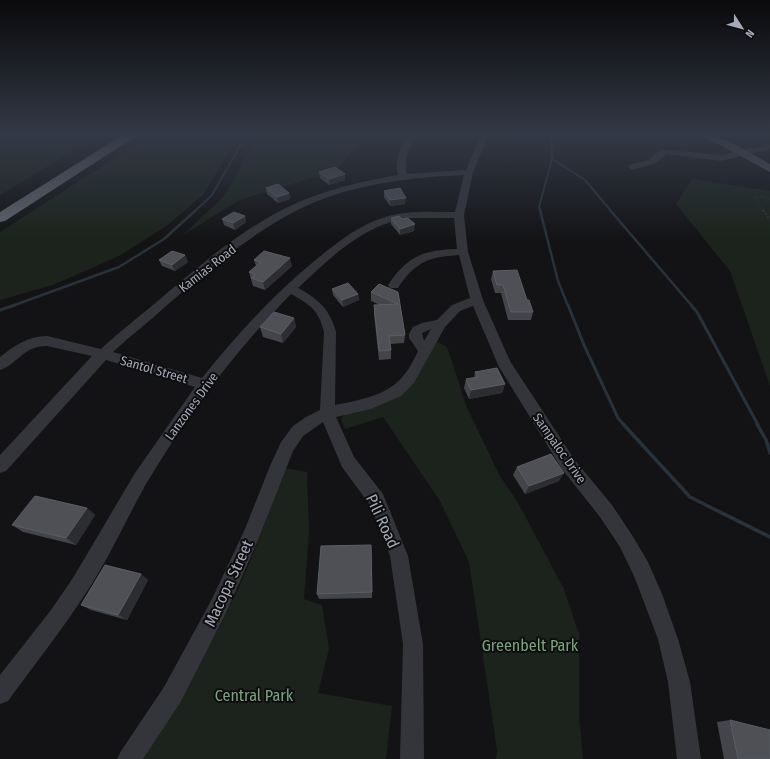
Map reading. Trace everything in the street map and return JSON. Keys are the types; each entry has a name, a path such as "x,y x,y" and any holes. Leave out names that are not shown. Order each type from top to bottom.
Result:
{"highway":[{"path":"0,212 68,169"},
{"path":"0,218 77,169"}],"street":[{"path":"401,169 403,176"},
{"name":"Kamias Road","path":"0,466 34,426 103,354 201,271 261,226 319,198 374,182 403,176 469,172"},
{"name":"Sampaloc Drive","path":"469,172 459,215 463,252 477,300 504,363 538,420 568,464 614,523 641,568 668,639 680,682 689,759"},
{"name":"Lanzones Drive","path":"0,693 52,625 90,570 142,478 205,384 288,288 362,229 381,221 412,216 459,215"},
{"path":"394,285 401,274 418,259 428,254 463,252"},
{"name":"Pili Road","path":"288,288 310,299 320,308 328,320 330,332 327,414 348,462 377,500 399,556 413,644 412,759"},
{"name":"Macopa Street","path":"129,759 172,696 219,606 287,447 298,431 311,421 327,414 371,403 396,392 409,379 440,324 456,308 477,300"},
{"name":"Santol Street","path":"0,365 29,343 38,340 64,344 103,354 205,384"}],"path":[{"path":"770,200 761,196 755,197 770,220"}],"green space":[{"path":"0,169 42,169 0,195"},
{"path":"97,169 218,169 204,194 165,227 119,256 53,285 0,300 0,232"},
{"path":"239,169 336,169 240,200 183,235 224,196"},
{"path":"692,179 770,191 770,386 730,271 676,204"},
{"name":"Greenbelt Park","path":"436,341 447,347 467,408 500,476 517,501 564,589 579,634 579,715 583,759 496,759 497,750 469,562 440,501 383,417 345,429 341,420 345,412 398,397 414,383"},
{"name":"Central Park","path":"285,468 307,472 309,532 304,599 322,605 329,649 318,693 392,706 386,759 140,759 207,650 227,612 258,541"}],"building":[{"path":"327,169 338,169 345,174 329,179 319,172"},
{"path":"278,184 289,193 277,197 266,188"},
{"path":"400,188 406,198 390,200 384,191"},
{"path":"234,212 245,216 233,223 222,219"},
{"path":"399,216 402,219 408,218 415,224 400,229 391,218"},
{"path":"172,251 185,255 172,265 159,260"},
{"path":"264,251 290,258 263,282 251,278 255,274 249,272 261,262 254,260"},
{"path":"517,270 527,300 529,300 533,312 511,312 503,285 497,285 493,271"},
{"path":"348,283 358,294 342,300 332,289"},
{"path":"379,284 398,292 405,335 389,336 391,350 379,351 374,305 398,304 371,292"},
{"path":"274,312 294,318 281,334 260,327"},
{"path":"497,368 505,384 471,390 466,379 478,377 475,372"},
{"path":"551,454 564,473 529,486 517,467"},
{"path":"35,496 87,508 66,538 12,525"},
{"path":"371,545 372,592 317,594 321,546"},
{"path":"105,565 141,574 118,615 81,605"},
{"path":"730,720 770,730 770,759 738,759"}],"waterway":[{"path":"195,211 212,195 227,169"},
{"path":"540,211 539,207 549,169"},
{"path":"568,169 585,180 611,211"},
{"path":"12,306 119,267 164,239 196,210"},
{"path":"540,210 558,281 568,306"},
{"path":"610,210 692,306"},
{"path":"568,305 584,345 618,418 624,425"},
{"path":"691,305 697,312 758,425"},
{"path":"0,310 12,306"},
{"path":"623,424 690,497 770,537"},
{"path":"757,424 766,440 770,453"}]}
